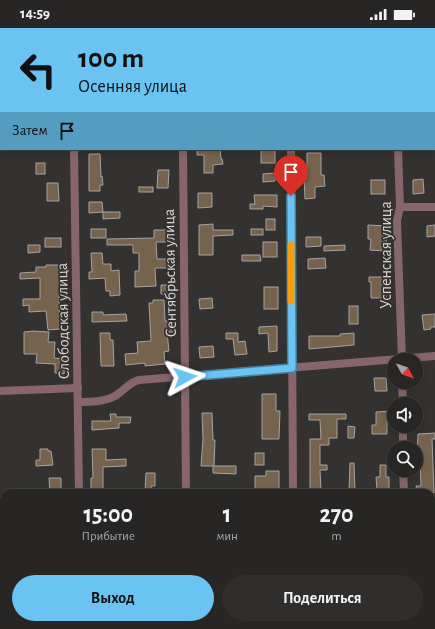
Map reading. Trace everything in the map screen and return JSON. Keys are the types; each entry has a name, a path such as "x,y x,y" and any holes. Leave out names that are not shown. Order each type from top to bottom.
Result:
{"street":[{"name":"Слободская улица","path":"74,150 79,489"},
{"name":"Сентябрьская улица","path":"183,150 186,489"},
{"path":"290,150 293,489"},
{"name":"Успенская улица","path":"398,150 400,208 397,221 402,353"},
{"path":"400,208 435,207"},
{"path":"423,357 435,356"},
{"path":"78,402 104,400 116,395 133,381 139,380 387,360"},
{"path":"0,391 78,388"},
{"path":"403,477 404,489"}],"building":[{"path":"197,150 220,150 223,164 213,165 213,173 204,173 204,155 197,155"},
{"path":"261,150 275,150 275,163 261,163"},
{"path":"307,153 321,153 321,175 324,175 325,186 315,187 315,198 305,199 304,175 307,175"},
{"path":"89,154 100,154 101,177 102,176 103,185 100,185 100,191 89,191"},
{"path":"36,163 45,163 45,174 36,174"},
{"path":"158,170 169,170 168,188 157,188"},
{"path":"275,173 275,181 263,182 263,174"},
{"path":"423,179 424,193 413,194 413,180"},
{"path":"371,180 385,180 385,194 371,194"},
{"path":"47,183 58,183 59,201 47,201"},
{"path":"139,187 153,187 153,192 139,192"},
{"path":"198,193 212,193 212,207 198,208"},
{"path":"254,195 277,195 277,207 263,206 263,209 250,209 250,204 255,204"},
{"path":"89,202 102,202 103,212 89,213"},
{"path":"103,212 120,212 120,218 103,219"},
{"path":"266,219 275,219 275,230 266,230"},
{"path":"213,224 213,230 233,230 233,235 213,236 213,255 199,255 199,225"},
{"path":"368,225 388,226 385,251 370,250 371,239 368,239"},
{"path":"435,225 435,236 427,237 427,226"},
{"path":"91,229 106,229 106,238 91,238"},
{"path":"251,229 263,229 263,235 251,235"},
{"path":"154,230 168,230 168,242 156,242 157,259 173,259 173,268 155,268 156,286 135,287 135,271 139,271 139,253 133,253 133,245 107,245 107,239 154,238"},
{"path":"306,237 321,237 321,246 306,247"},
{"path":"45,238 61,238 61,247 45,247"},
{"path":"263,242 277,242 277,257 263,257"},
{"path":"28,245 40,245 40,252 28,253"},
{"path":"345,245 345,250 324,251 324,246"},
{"path":"91,253 102,253 103,264 111,264 111,271 119,270 120,295 110,296 110,291 106,291 105,278 89,279 89,272 92,272"},
{"path":"242,255 260,255 261,261 242,261"},
{"path":"325,258 326,268 308,269 308,259"},
{"path":"46,265 60,265 60,286 63,286 63,294 59,294 60,329 48,330 46,311 29,312 29,305 23,306 23,299 40,299 40,278 20,279 20,273 36,272 36,267 46,267"},
{"path":"369,277 386,277 386,298 371,298 371,282 369,282"},
{"path":"161,285 173,285 174,294 161,294"},
{"path":"264,287 278,287 278,309 264,309"},
{"path":"212,298 213,308 200,309 199,299"},
{"path":"153,300 164,300 165,321 175,321 175,332 167,332 169,351 164,352 165,364 145,366 145,363 126,365 125,354 138,353 137,342 151,341 149,303 153,303"},
{"path":"349,306 358,306 358,324 349,324"},
{"path":"92,312 103,312 103,315 126,314 127,321 92,322"},
{"path":"435,314 435,327 430,327 431,329 424,330 422,315"},
{"path":"277,326 277,351 269,352 268,333 259,334 259,327"},
{"path":"24,332 49,332 48,342 55,342 54,358 65,359 64,374 55,373 55,364 36,363 37,354 24,354"},
{"path":"100,333 110,333 110,340 113,340 114,366 101,366"},
{"path":"226,333 238,333 238,342 245,341 247,354 235,355 233,339 226,339"},
{"path":"354,333 354,345 309,349 309,336 340,336 340,334"},
{"path":"213,346 214,357 200,358 199,347"},
{"path":"374,378 386,378 387,391 375,391"},
{"path":"262,394 276,394 276,411 280,411 279,439 262,439"},
{"path":"387,411 387,434 372,434 372,425 376,425 376,412"},
{"path":"202,413 212,413 213,440 215,440 214,466 236,466 236,474 213,473 213,466 201,466 203,439"},
{"path":"110,414 116,414 116,417 131,417 130,423 119,423 119,428 92,430 92,421 111,421"},
{"path":"309,414 346,414 346,419 337,419 337,438 329,438 329,445 320,445 320,465 327,465 327,470 320,470 321,489 310,489 310,439 321,439 320,420 309,420"},
{"path":"348,426 355,427 354,438 348,438"},
{"path":"435,433 435,439 432,439 434,489 416,489 416,486 421,486 421,477 423,477 423,441 418,441 418,434"},
{"path":"40,449 48,449 48,451 51,451 53,465 36,466 36,460 40,460"},
{"path":"92,449 106,449 106,460 126,459 126,466 103,467 103,489 91,489 91,478 93,478"},
{"path":"255,453 264,453 264,465 255,465"},
{"path":"350,463 354,463 355,489 349,489"},
{"path":"380,465 386,465 386,477 389,477 389,489 377,489 376,477 380,477"},
{"path":"266,471 279,471 279,489 255,489 255,476 266,476"},
{"path":"146,473 155,473 155,486 151,486 151,489 145,489"},
{"path":"49,478 61,478 61,489 50,489"}],"slow traffic":[{"path":"291,245 291,301"}],"route":[{"path":"185,377 292,368 291,196"}]}
